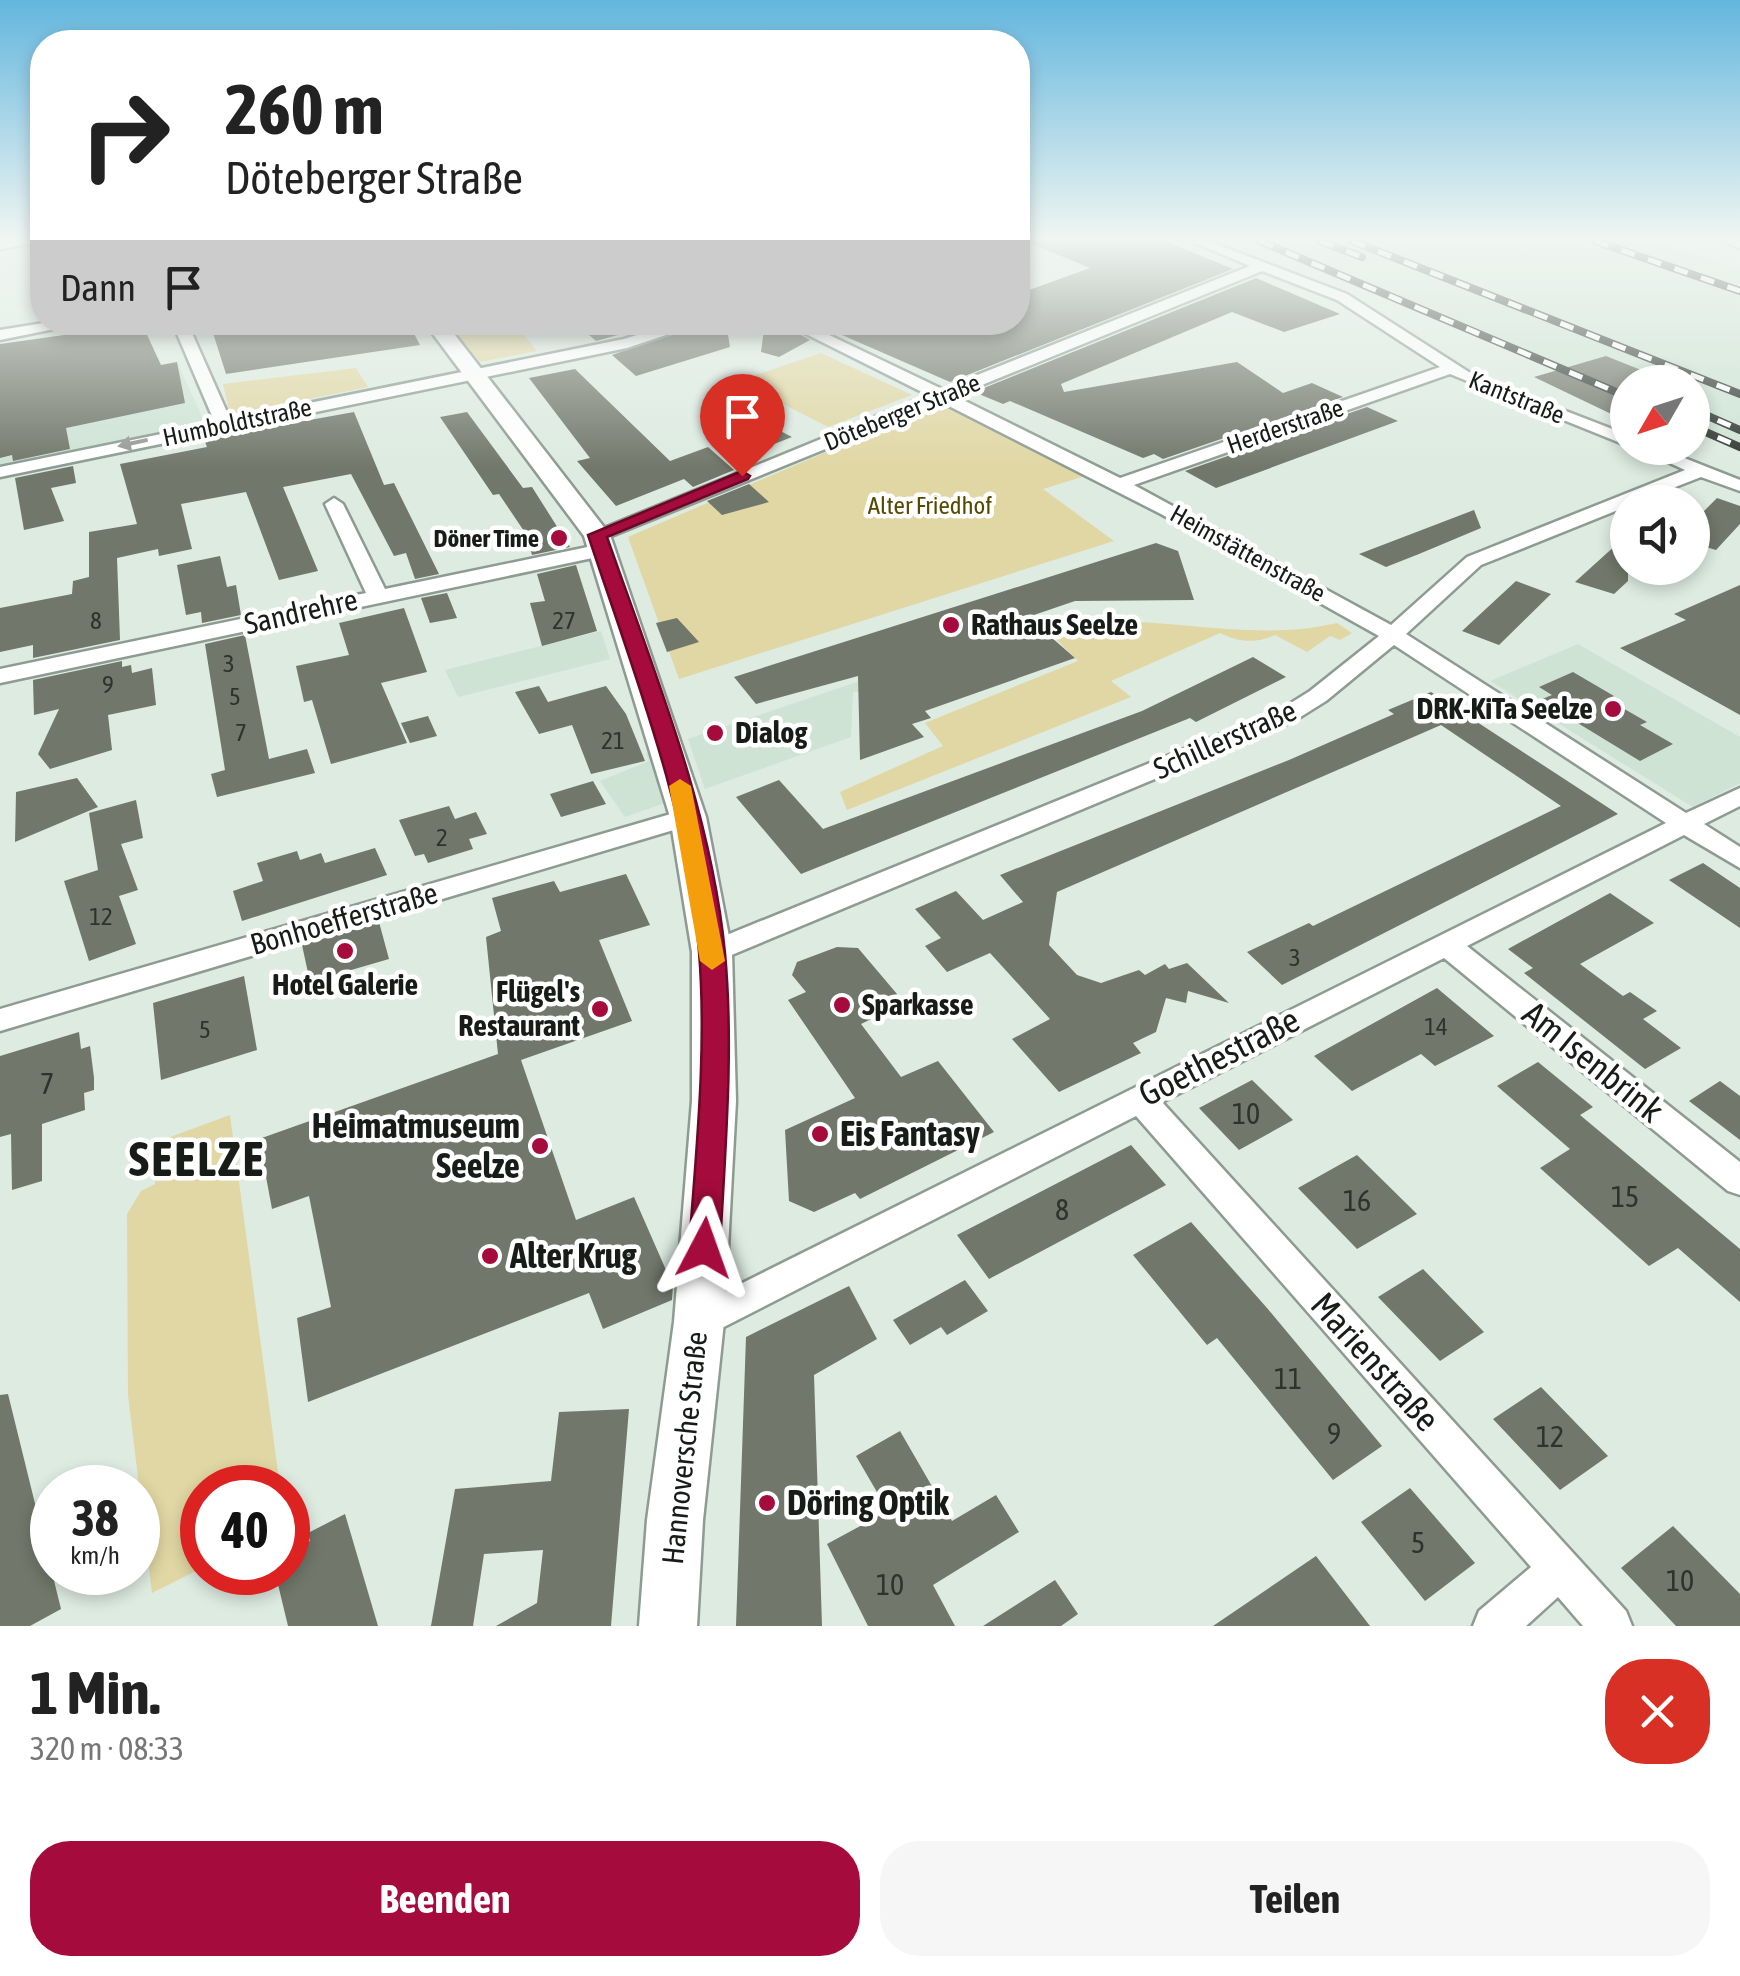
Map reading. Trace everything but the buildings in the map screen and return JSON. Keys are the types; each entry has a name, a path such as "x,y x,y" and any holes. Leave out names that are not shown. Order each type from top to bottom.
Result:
{"street":[{"name":"Döteberger Straße","path":"600,543 938,396 1135,317"},
{"name":"Kantstraße","path":"1373,317 1433,354 1449,369 1610,434"},
{"path":"0,335 30,330"},
{"path":"185,335 224,424"},
{"name":"Hannoversche Straße","path":"444,335 600,543 641,659 688,816 712,952 714,1101 699,1322 675,1520 668,1626"},
{"name":"Humboldtstraße","path":"0,472 654,335"},
{"name":"Heimstättenstraße","path":"815,335 1122,484 1392,636 1740,859"},
{"name":"Herderstraße","path":"1122,484 1449,369"},
{"path":"1689,465 1740,486"},
{"name":"Schillerstraße","path":"712,952 1286,716 1318,696 1392,636 1474,561 1702,470"},
{"path":"334,504 377,594"},
{"name":"Sandrehre","path":"0,676 600,543"},
{"name":"Goethestraße","path":"699,1322 1740,796"},
{"name":"Bonhoefferstraße","path":"0,1020 688,816"},
{"name":"Am Isenbrink","path":"1446,942 1740,1181"},
{"name":"Marienstraße","path":"1139,1098 1611,1626"},
{"path":"1494,1626 1560,1569"}],"shaded area":[{"path":"1427,317 1740,317 1740,452 1710,439 1710,365 1610,365 1610,379 1560,372"},
{"path":"177,362 205,423 0,466 0,386 4,389"},
{"path":"601,631 610,659 458,697 445,670"},
{"name":"DRK-KiTa Seelze","path":"1578,644 1740,737 1740,783 1693,807 1490,681"},
{"path":"928,658 912,690 853,692 851,737 705,789 688,739"},
{"path":"657,750 673,800 625,817 600,781 649,761 646,753"}],"green space":[{"path":"457,335 524,335 537,351 480,362"},
{"path":"821,353 912,395 828,427 738,381"},
{"path":"356,368 368,387 230,415 223,384"},
{"name":"Alter Friedhof","path":"940,403 1088,475 1043,489 1114,541 679,679 628,537"},
{"path":"1108,621 1251,630 1337,623 1352,633 1340,640 1330,636 1307,652 1275,635 1247,641 1220,633 1111,681 1131,697 847,810 840,792 943,746 925,723 1078,661 1051,634"},
{"path":"230,1115 277,1465 180,1465 180,1579 160,1589 160,1465 136,1465 128,1395 127,1214 141,1191 155,1184 154,1143"}],"railway":[{"path":"1439,317 1610,389"},
{"path":"1544,317 1740,394"},
{"path":"1710,417 1740,430"},
{"path":"1710,434 1740,447"}],"slow traffic":[{"path":"680,786 712,961"}],"place":[{"name":"Döner Time","path":"559,538"},
{"name":"Rathaus Seelze","path":"951,625"},
{"name":"DRK-KiTa Seelze","path":"1613,709"},
{"name":"Dialog","path":"715,733"},
{"name":"Hotel Galerie","path":"345,951"},
{"name":"Sparkasse","path":"842,1005"},
{"name":"Flügel's Restaurant","path":"600,1009"},
{"name":"Eis Fantasy","path":"820,1134"},
{"name":"Heimatmuseum Seelze","path":"540,1146"},
{"name":"Alter Krug","path":"490,1256"},
{"name":"Döring Optik","path":"767,1503"}],"district":[{"name":"SEELZE","path":"197,1159"}],"route":[{"path":"704,1248 714,1101 712,952 688,816 641,659 597,535 742,476"}]}
